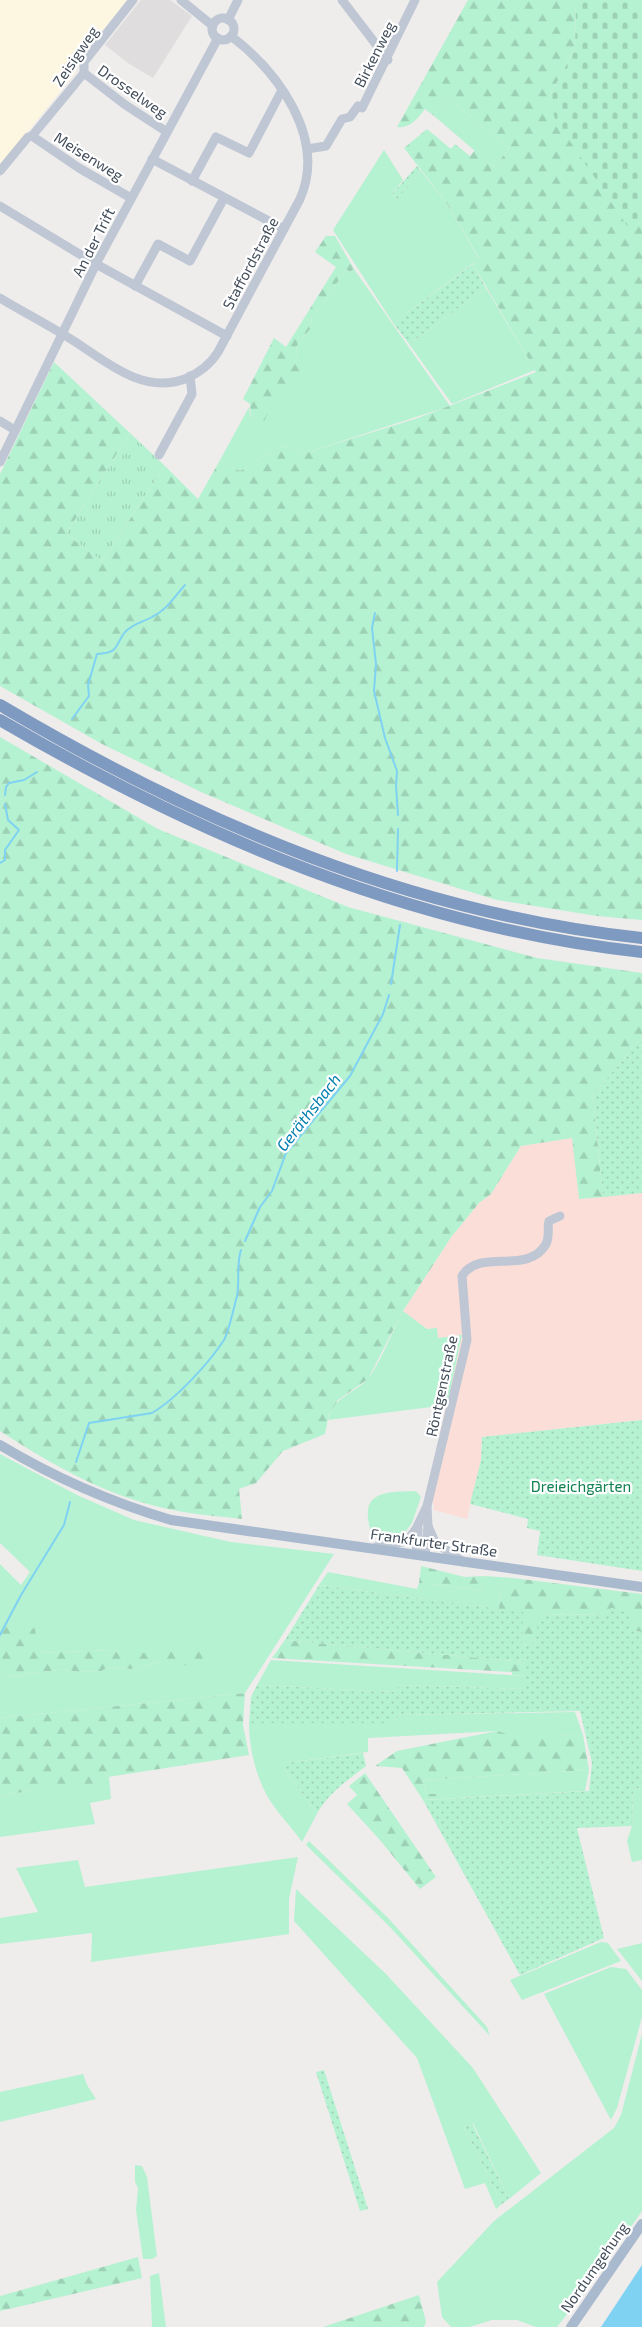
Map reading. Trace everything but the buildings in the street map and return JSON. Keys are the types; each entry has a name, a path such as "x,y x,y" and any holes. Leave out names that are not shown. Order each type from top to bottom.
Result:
{"highway":[{"path":"0,704 96,759 210,816 355,874 482,911 559,927 642,938"},
{"path":"0,720 90,772 148,801 264,854 343,884 479,924 558,940 642,952"}],"main road":[{"name":"Frankfurter Straße","path":"0,1445 67,1483 126,1507 171,1520 642,1587"},
{"name":"Nordumgehung","path":"571,2327 638,2233 642,2224"}],"street":[{"name":"Zeisigweg","path":"0,170 28,137 32,136 84,73 84,62 133,0"},
{"path":"181,0 213,26"},
{"path":"228,20 238,0"},
{"path":"342,0 388,60"},
{"name":"Birkenweg","path":"307,149 326,146 342,119 353,114 357,107 362,108 388,60 415,0"},
{"path":"217,20 228,20 234,27 231,36 225,40 218,38 213,33 213,26 217,20"},
{"name":"Staffordstraße","path":"0,298 124,373 146,381 170,383 190,376 209,364 227,336 284,229 303,191 307,172 307,149 300,120 282,90 263,67 231,36"},
{"name":"An der Trift","path":"0,462 96,264 218,38"},
{"name":"Drosselweg","path":"84,73 124,104 167,132"},
{"path":"192,181 216,137 248,153 282,90"},
{"name":"Meisenweg","path":"32,136 79,168 131,198"},
{"path":"152,159 284,229"},
{"path":"135,286 158,244 190,261 224,198"},
{"path":"0,206 96,264 227,336"},
{"path":"160,455 191,397 193,390 190,376"},
{"path":"0,421 15,430"},
{"name":"Röntgenstraße","path":"374,1548 407,1541 418,1526 427,1506 467,1340 462,1284 465,1272 474,1265 530,1259 545,1244 549,1220 560,1216"},
{"name":"Röntgenstraße","path":"421,1555 428,1526 427,1506"},
{"name":"Röntgenstraße","path":"418,1526 421,1555"},
{"path":"428,1526 436,1542 463,1562"}],"shaded area":[{"path":"0,0 127,0 76,64 76,72 0,166"},
{"path":"141,0 170,0 192,16 153,78 128,63 105,45"},
{"path":"572,1138 580,1199 642,1193 642,1420 482,1437 481,1460 467,1519 434,1510 430,1476 462,1336 438,1338 437,1328 426,1329 403,1311 452,1236 479,1203 491,1194 521,1146"}],"green space":[{"path":"468,0 576,0 575,49 549,97 630,229 642,220 642,920 597,916 497,900 346,854 201,792 102,744 0,686 0,474 54,362 130,433 66,534 102,561 165,466 198,499 220,460 240,471 283,445 305,453 418,418 536,372 473,264 479,258 446,202 404,148 427,129 451,149 455,144 470,156 475,150 494,167 510,148 448,99 434,116 425,109 410,125 397,127"},
{"path":"576,0 642,0 642,220 630,230 555,119 549,97 575,49"},
{"path":"448,99 510,148 494,167 434,116"},
{"path":"384,150 403,180 392,194 397,199 421,171 446,202 479,259 393,323 333,230"},
{"path":"417,166 421,171 397,199 392,194"},
{"path":"326,236 335,236 354,269 350,272 346,269 324,303 312,316 310,329 296,347 297,356 294,360 302,374 293,392 281,386 261,428 251,420 250,404 243,399 274,338 286,347 336,267 315,252"},
{"path":"473,264 486,288 409,344 393,323"},
{"path":"346,269 350,272 354,269 450,406 305,453 283,445 240,471 220,460 249,407 251,420 281,386 293,391 294,360 297,356 296,347 310,329 312,316 324,303"},
{"path":"486,288 535,370 452,404 409,344"},
{"path":"130,433 165,466 102,561 66,534"},
{"path":"0,737 158,829 348,907 537,958 642,973 642,1037 593,1095 603,1197 579,1199 572,1138 521,1146 491,1194 479,1203 452,1236 403,1311 368,1379 338,1400 329,1414 325,1434 283,1451 256,1483 239,1489 242,1519 182,1512 127,1498 62,1468 0,1431"},
{"path":"642,1037 642,1193 603,1197 593,1095"},
{"path":"403,1311 427,1329 437,1328 438,1338 462,1335 447,1405 328,1420 330,1412 335,1405 365,1382 375,1369"},
{"name":"Dreieichgärten","path":"642,1420 642,1571 537,1555 540,1531 527,1528 528,1519 470,1504 481,1460 482,1437"},
{"path":"0,1454 77,1495 134,1520 231,1542 334,1554 245,1693 0,1718 0,1678 64,1669 78,1672 101,1671 110,1667 132,1669 162,1661 211,1663 120,1654 113,1650 38,1653 10,1623 7,1614 0,1625 0,1564 21,1585 30,1572 0,1543"},
{"path":"416,1491 421,1497 412,1523 402,1536 385,1536 370,1530 368,1510 374,1498 387,1493"},
{"path":"421,1566 465,1577 484,1576 481,1590 419,1583"},
{"path":"328,1572 417,1589 419,1583 481,1590 484,1576 513,1578 500,1592 499,1609 319,1585"},
{"path":"513,1578 642,1594 642,1632 633,1631 612,1608 606,1615 540,1614 535,1643 522,1645 499,1609 500,1592"},
{"path":"319,1585 523,1612 522,1645 535,1643 539,1614 606,1615 611,1608 629,1611 633,1631 642,1632 642,1788 633,1789 632,1826 577,1828 604,1938 520,1975 423,1800 589,1791 592,1763 580,1711 400,1715 390,1723 249,1723 251,1697 257,1685 397,1692 398,1685 525,1689 525,1662 285,1640"},
{"path":"7,1614 15,1616 11,1623 19,1631 35,1628 38,1653 113,1650 120,1654 209,1650 221,1655 211,1663 167,1667 162,1661 132,1669 110,1667 101,1671 78,1672 64,1669 0,1678 0,1625"},
{"path":"285,1640 525,1662 525,1676 512,1675 512,1672 272,1658"},
{"path":"271,1660 525,1676 525,1689 398,1685 397,1692 257,1685"},
{"path":"245,1693 243,1725 249,1755 108,1777 107,1783 91,1789 78,1789 73,1783 0,1796 0,1718"},
{"path":"575,1712 583,1735 515,1737 497,1731 368,1738 368,1752 285,1763 285,1769 317,1814 302,1842 273,1805 262,1787 252,1755 249,1733 249,1723 390,1723 400,1715"},
{"path":"497,1731 514,1736 583,1735 589,1770 423,1780 427,1794 436,1794 438,1799 423,1800 402,1768 375,1766 397,1751"},
{"path":"363,1753 366,1766 333,1793 317,1814 285,1769 285,1763"},
{"path":"589,1770 585,1791 438,1799 435,1794 427,1794 423,1780"},
{"path":"365,1773 436,1877 420,1889 347,1804 357,1795 349,1786"},
{"path":"109,1776 111,1799 90,1803 95,1824 0,1837 0,1796"},
{"path":"642,1788 642,1860 632,1862 627,1841 632,1826 633,1789"},
{"path":"309,1841 389,1919 487,2027 490,2036 389,1926 306,1845"},
{"path":"298,1857 289,1899 289,1934 91,1962 92,1933 0,1944 0,1918 38,1912 16,1868 78,1860 85,1887"},
{"path":"296,1889 385,1973 473,2068 541,2173 509,2199 473,2123 464,2128 502,2204 496,2209 485,2183 465,2189 417,2058 294,1921"},
{"path":"601,1942 608,1943 621,1961 522,2000 510,1980"},
{"path":"642,1943 642,1981 617,1949"},
{"path":"611,1967 626,1969 642,1990 642,2017 617,2108 611,2120 544,1994"},
{"path":"642,2034 642,2211 598,2274 557,2327 536,2327 517,2320 492,2320 469,2327 451,2327 442,2317 437,2282 494,2221 614,2128 621,2115"},
{"path":"324,2070 368,2209 360,2211 316,2072"},
{"path":"83,2074 87,2085 96,2099 0,2122 0,2092"},
{"path":"472,2123 509,2199 502,2204 464,2128"},
{"path":"135,2165 142,2166 147,2177 157,2256 152,2259 143,2259 136,2210 138,2188 135,2182"},
{"path":"138,2257 142,2278 0,2311 0,2296"},
{"path":"159,2273 166,2327 152,2327 150,2276"},
{"path":"419,2295 426,2322 424,2327 323,2327"}],"water":[{"path":"642,2265 642,2327 601,2327"}],"waterway":[{"path":"72,719 89,696 88,685 97,654 110,652 116,648 128,629 162,611 185,585"},
{"name":"Geräthsbach","path":"375,613 372,628 376,664 374,691 385,738 397,771 398,815"},
{"path":"5,795 6,787 9,783 24,780 37,772"},
{"path":"0,863 5,860 5,850 19,830 8,820 5,804"},
{"name":"Geräthsbach","path":"397,871 398,829"},
{"name":"Geräthsbach","path":"391,984 400,925"},
{"name":"Geräthsbach","path":"245,1241 260,1207 272,1191 286,1153 350,1076 383,1014 389,995"},
{"name":"Geräthsbach","path":"76,1462 89,1423 152,1413 181,1390 218,1349 230,1325 237,1296 241,1250"},
{"name":"Geräthsbach","path":"0,1635 21,1595 64,1525 70,1502"}]}
